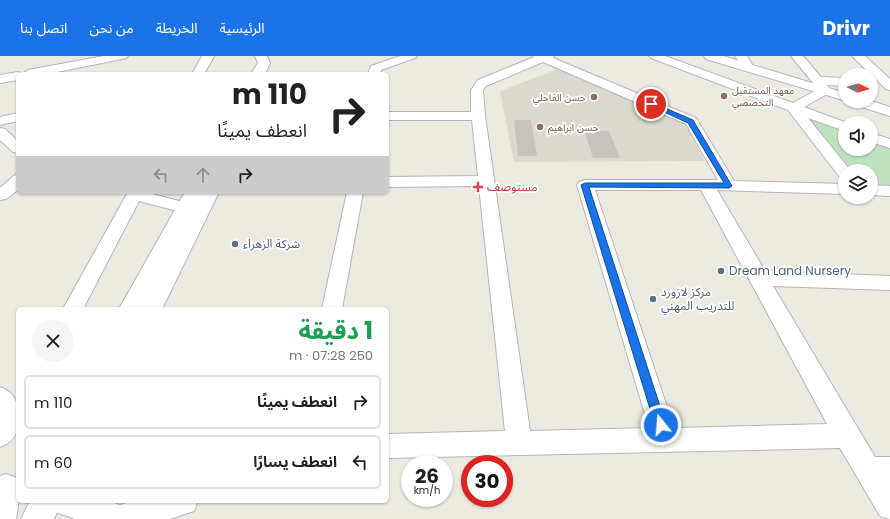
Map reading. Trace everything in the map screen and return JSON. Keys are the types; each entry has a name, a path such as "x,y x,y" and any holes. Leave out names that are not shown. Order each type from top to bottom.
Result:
{"main road":[{"path":"259,72 264,64 261,56"},
{"path":"710,56 744,61 822,86 838,94"},
{"path":"878,108 890,112"},
{"path":"152,307 209,194"},
{"path":"131,307 190,200"},
{"path":"0,519 8,485"},
{"path":"37,519 46,503"}],"street":[{"path":"112,68 122,56"},
{"path":"38,72 122,56"},
{"path":"199,72 208,56"},
{"path":"374,72 375,68 411,56"},
{"path":"656,56 838,124"},
{"path":"797,56 822,86"},
{"path":"858,56 889,84"},
{"path":"519,443 478,116 477,90 482,83 544,57 691,121 729,186"},
{"path":"0,79 16,76"},
{"path":"793,108 822,86 838,83"},
{"path":"878,83 889,84"},
{"path":"793,108 838,164"},
{"path":"389,116 478,116"},
{"path":"0,121 16,118"},
{"path":"0,132 16,147"},
{"path":"878,140 890,144"},
{"path":"0,195 16,181"},
{"path":"389,182 486,181"},
{"path":"665,440 585,185 706,185 838,189"},
{"path":"706,185 847,436 879,470 890,506"},
{"path":"878,190 890,191"},
{"path":"74,307 134,194"},
{"path":"143,194 190,200"},
{"path":"332,307 355,194"},
{"path":"758,278 890,283"},
{"path":"389,446 847,436"},
{"path":"69,503 120,519 180,506"}],"shaded area":[{"path":"560,68 685,123 705,161 514,162 500,91"}],"green space":[{"path":"808,119 838,130 838,155"},
{"path":"878,145 890,149 890,186 878,185 878,164 845,164 839,156 878,156"}],"building":[{"path":"514,120 531,120 537,156 518,156"},
{"path":"584,130 609,131 620,158 593,158"}],"place":[{"name":"معهد المستقبل التخصصي","path":"724,96"},
{"name":"حسن الفاحلي","path":"594,97"},
{"name":"حسن ابراهيم","path":"540,127"},
{"name":"مستوصف","path":"478,187"},
{"name":"شركة الزهراء","path":"235,244"},
{"name":"Dream Land Nursery","path":"721,271"},
{"name":"مركز لازورد للتدريب المهني","path":"653,299"}],"route":[{"path":"651,104 691,121 729,186 585,185 661,425"}]}
